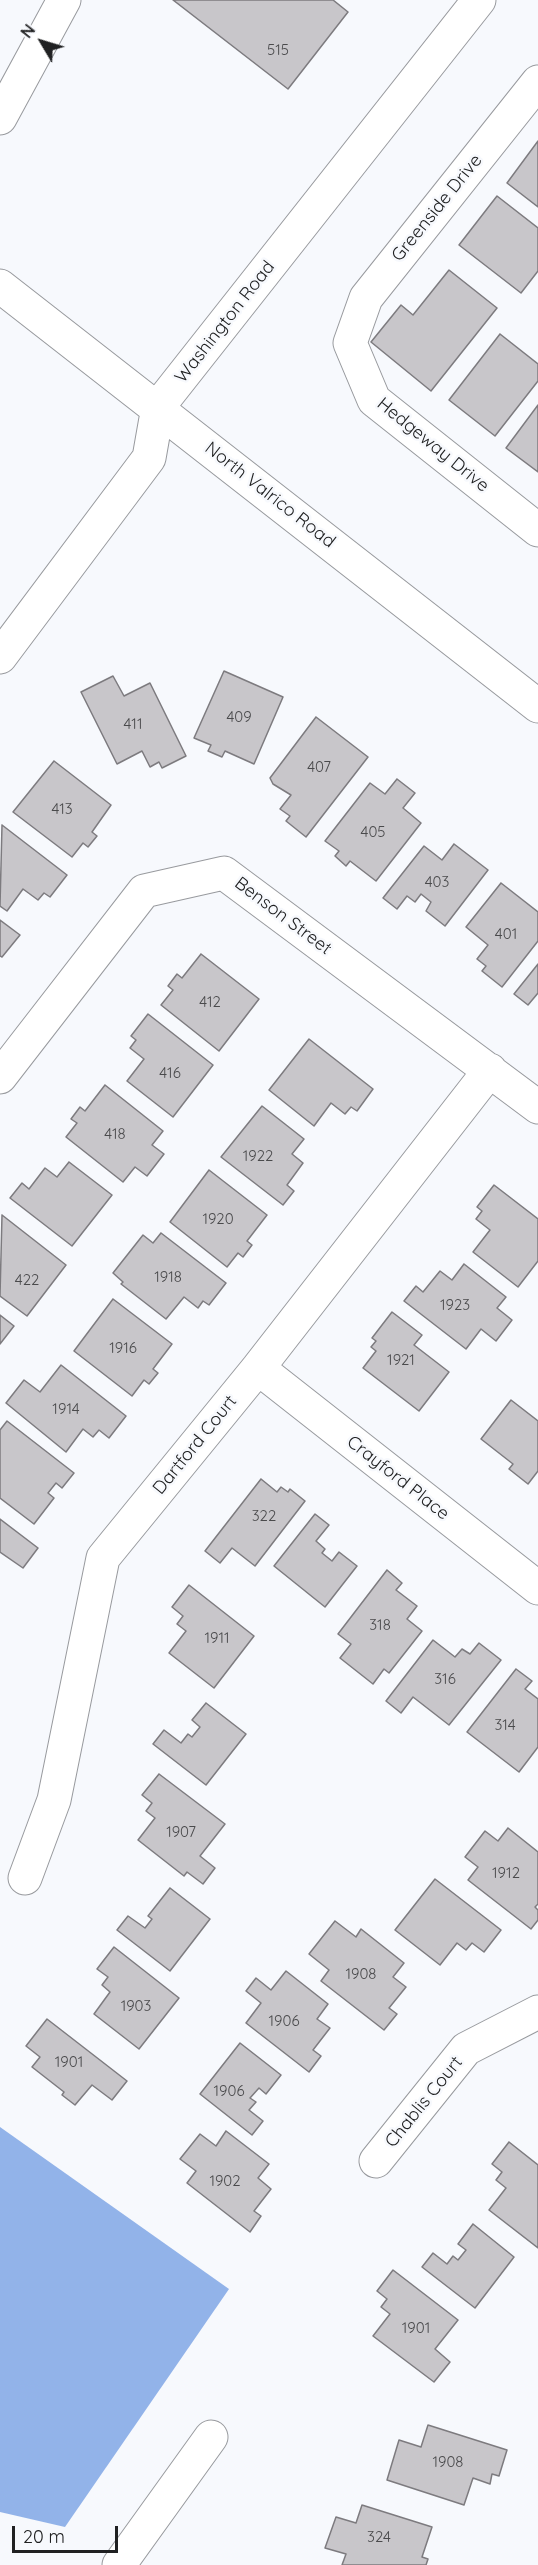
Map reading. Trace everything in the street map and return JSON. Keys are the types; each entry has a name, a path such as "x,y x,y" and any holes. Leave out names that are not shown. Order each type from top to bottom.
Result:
{"street":[{"path":"0,118 64,0"},
{"name":"Washington Road","path":"0,657 149,458 158,407 478,0"},
{"name":"Greenside Drive","path":"350,343 366,298 538,82"},
{"name":"North Valrico Road","path":"0,286 158,407 538,706"},
{"name":"Hedgeway Drive","path":"350,343 374,400 538,530"},
{"name":"Benson Street","path":"0,1077 144,891 224,873 538,1107"},
{"name":"Dartford Court","path":"25,1878 54,1800 103,1558 258,1368 490,1070"},
{"name":"Crayford Place","path":"258,1368 538,1588"},
{"name":"Chablis Court","path":"376,2161 466,2049 538,2012"},
{"path":"119,2565 211,2437"}],"water":[{"path":"0,2127 229,2289 65,2527 0,2512"}],"building":[{"path":"173,0 333,0 348,12 288,89"},
{"path":"538,141 538,207 507,183"},
{"path":"497,196 538,228 538,271 521,293 459,245"},
{"path":"449,270 497,308 431,391 371,342 401,305 413,315"},
{"path":"500,334 538,364 538,381 495,436 449,400"},
{"path":"538,405 538,472 506,448"},
{"path":"224,671 283,697 254,764 225,751 222,757 208,751 211,745 194,738"},
{"path":"113,676 124,696 150,683 186,756 162,768 159,762 150,767 142,751 117,764 81,692"},
{"path":"316,717 368,757 306,837 286,821 290,816 280,809 291,795 273,784 270,778"},
{"path":"54,761 111,805 92,832 97,836 88,847 83,843 72,857 13,812"},
{"path":"397,779 415,793 403,808 421,823 376,881 350,861 346,866 335,856 339,851 325,841 370,783 385,794"},
{"path":"2,825 67,875 50,897 44,893 38,900 23,889 7,911 0,906"},
{"path":"454,844 488,870 445,926 426,911 431,902 421,894 415,902 407,896 397,909 383,898 424,846 442,860"},
{"path":"501,883 538,912 538,941 502,987 482,971 486,966 477,959 488,945 466,927"},
{"path":"0,920 20,935 2,957 0,956"},
{"path":"201,954 259,999 219,1051 161,1005 173,990 168,986 177,974 182,978"},
{"path":"538,964 538,993 528,1005 514,994"},
{"path":"148,1014 213,1065 173,1117 127,1081 144,1059 130,1048 136,1040 131,1036"},
{"path":"309,1039 373,1089 357,1111 351,1107 345,1114 331,1103 314,1126 269,1090"},
{"path":"105,1085 163,1131 152,1145 164,1154 147,1176 135,1167 123,1182 66,1137 77,1123 71,1119 80,1107 85,1111"},
{"path":"262,1106 304,1139 292,1154 303,1163 287,1185 294,1191 283,1205 221,1157"},
{"path":"69,1162 112,1195 72,1246 10,1198 22,1183 29,1189 45,1168 57,1177"},
{"path":"209,1170 267,1215 247,1241 252,1245 243,1257 238,1253 227,1267 170,1222"},
{"path":"494,1185 538,1219 538,1261 518,1287 473,1252 490,1230 476,1219 482,1211 477,1207"},
{"path":"2,1215 66,1265 27,1316 0,1296"},
{"path":"161,1233 226,1283 209,1305 203,1301 198,1308 184,1297 166,1319 121,1284 123,1282 113,1273 143,1235 153,1243"},
{"path":"464,1264 506,1297 497,1308 512,1320 496,1341 481,1329 466,1349 404,1301 416,1286 423,1292 440,1271 452,1280"},
{"path":"113,1299 172,1344 153,1369 158,1373 149,1384 144,1380 132,1396 74,1351"},
{"path":"392,1312 422,1335 414,1345 449,1372 419,1411 363,1368 376,1351 371,1347 376,1341 372,1338"},
{"path":"0,1315 14,1326 0,1344"},
{"path":"61,1365 126,1416 109,1438 99,1430 93,1437 83,1429 66,1452 6,1403 24,1380 40,1392"},
{"path":"511,1400 538,1421 538,1471 528,1484 509,1469 513,1464 481,1439"},
{"path":"7,1421 74,1473 62,1488 56,1483 48,1493 54,1498 34,1524 0,1498 0,1430"},
{"path":"261,1479 277,1492 281,1487 288,1492 290,1489 305,1501 255,1566 232,1548 220,1563 205,1551"},
{"path":"315,1514 329,1525 316,1541 325,1549 322,1553 332,1561 339,1552 357,1566 325,1607 274,1566"},
{"path":"0,1519 38,1548 23,1568 0,1552"},
{"path":"387,1570 402,1583 396,1590 417,1606 407,1619 422,1631 389,1673 384,1669 373,1684 340,1658 351,1644 338,1634"},
{"path":"189,1585 254,1636 214,1688 169,1653 186,1631 177,1624 183,1616 172,1607"},
{"path":"433,1640 455,1657 462,1649 470,1654 479,1643 501,1660 449,1725 413,1697 401,1713 386,1701"},
{"path":"516,1669 532,1681 525,1689 538,1699 538,1747 519,1772 467,1732"},
{"path":"206,1703 246,1734 206,1785 153,1744 164,1730 181,1743 188,1734 192,1737 200,1727 192,1720"},
{"path":"159,1774 225,1824 200,1856 215,1868 203,1884 187,1872 184,1876 138,1840 155,1818 146,1811 152,1803 142,1795"},
{"path":"508,1828 538,1852 538,1904 535,1907 538,1910 538,1920 531,1929 468,1880 478,1867 465,1857 485,1831 498,1841"},
{"path":"435,1879 501,1930 484,1952 472,1943 466,1950 457,1943 440,1965 395,1930"},
{"path":"170,1888 210,1919 170,1971 117,1930 128,1916 145,1928 152,1919 148,1916"},
{"path":"335,1921 356,1937 361,1929 404,1963 393,1977 406,1987 389,2008 397,2014 384,2030 321,1981 329,1970 309,1954"},
{"path":"114,1947 179,1998 139,2049 94,2014 110,1992 102,1985 108,1977 97,1969"},
{"path":"286,1971 328,2004 317,2019 330,2028 313,2050 321,2056 309,2072 246,2023 261,2003 246,1991 256,1978 271,1990"},
{"path":"47,2019 127,2081 112,2100 92,2085 75,2105 62,2095 64,2092 32,2067 40,2057 26,2046"},
{"path":"240,2043 281,2075 266,2094 259,2088 250,2098 256,2102 249,2110 263,2121 252,2135 200,2094"},
{"path":"226,2131 269,2164 258,2178 271,2189 254,2211 261,2216 250,2232 187,2183 196,2171 180,2159 200,2134 216,2146"},
{"path":"509,2142 538,2165 538,2248 489,2210 506,2188 496,2180 502,2172 492,2164"},
{"path":"473,2224 514,2257 475,2308 422,2267 433,2253 447,2264 453,2256 458,2260 466,2250 458,2244"},
{"path":"393,2270 458,2320 435,2349 450,2362 434,2382 373,2336 390,2314 381,2307 387,2299 377,2291"},
{"path":"428,2425 507,2450 499,2476 492,2474 490,2484 473,2478 464,2505 387,2480 399,2440 421,2447"},
{"path":"362,2505 432,2527 422,2557 428,2559 426,2565 342,2565 346,2554 325,2548 336,2517 356,2523"}]}
